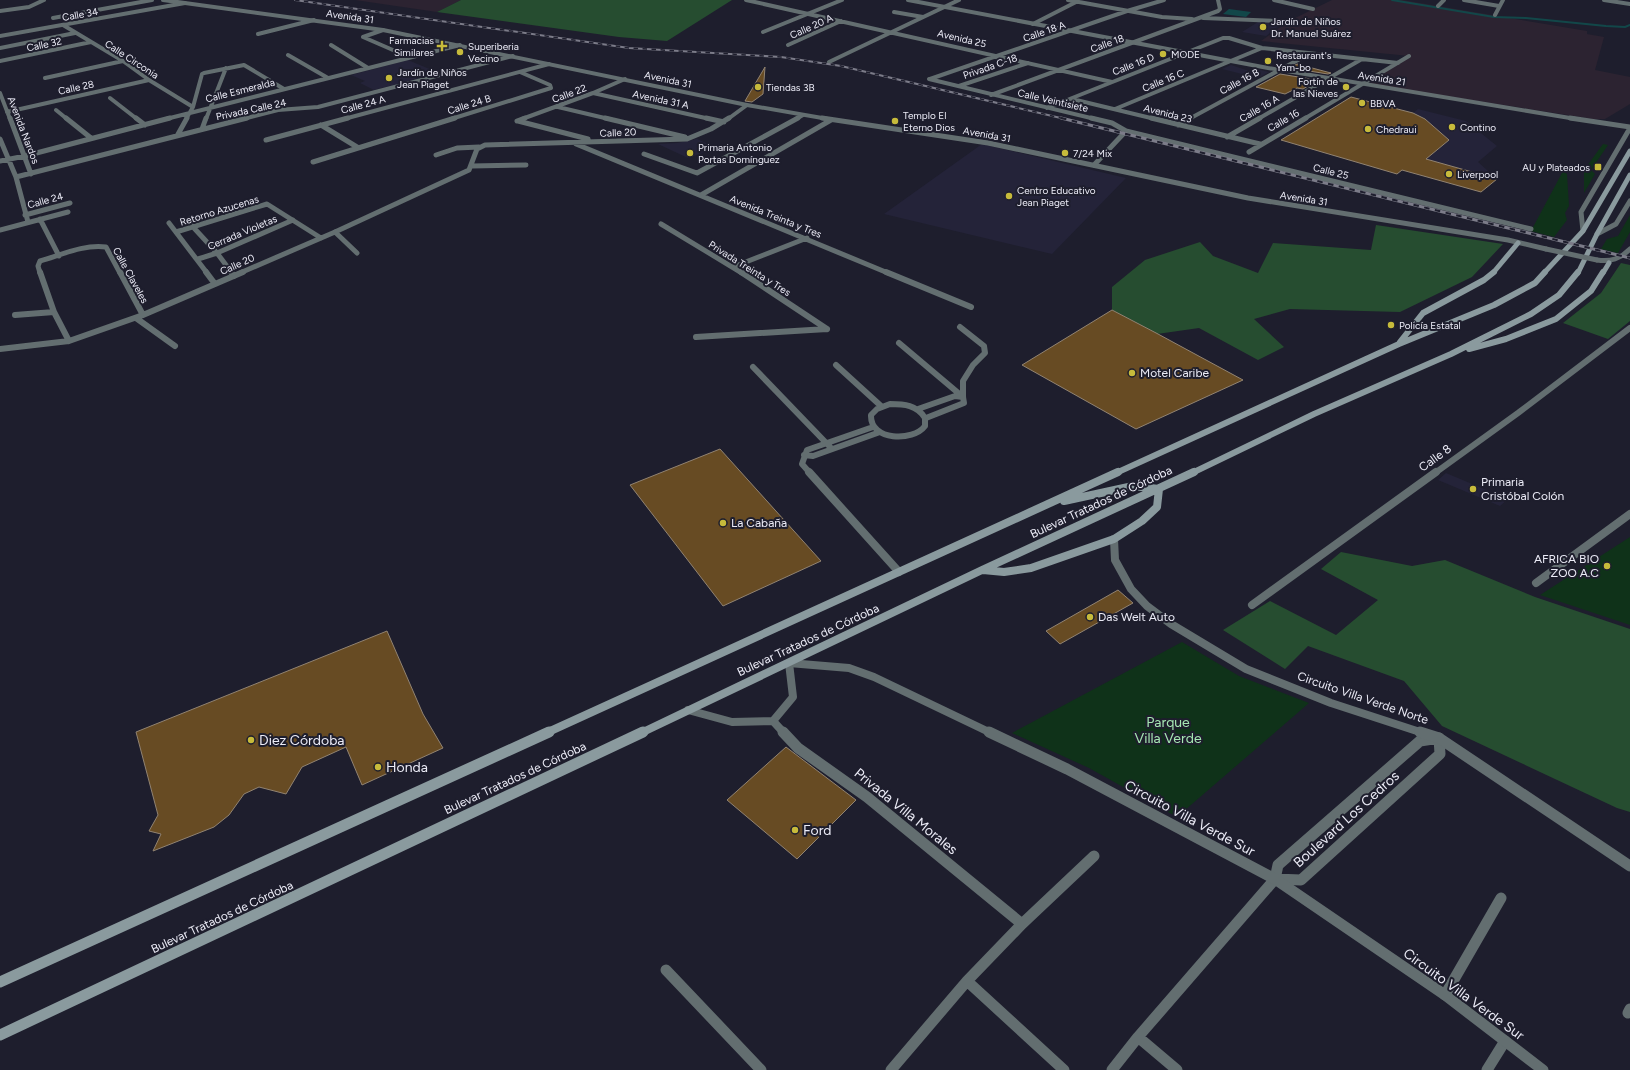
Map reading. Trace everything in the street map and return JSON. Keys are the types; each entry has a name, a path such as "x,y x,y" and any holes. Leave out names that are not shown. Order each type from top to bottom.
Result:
{"main road":[{"name":"Bulevar Tratados de Córdoba","path":"0,982 1399,344 1494,305 1535,283 1582,230 1596,211 1630,151"},
{"name":"Bulevar Tratados de Córdoba","path":"0,1035 789,663 982,570 1159,489 1314,414 1451,354 1531,314 1558,295 1577,274 1597,234 1630,175"},
{"path":"1399,344 1423,313 1484,280 1497,270 1518,243"},
{"path":"1451,354 1506,339 1556,319 1590,290 1609,263"},
{"path":"982,570 1004,572 1031,568 1114,539 1142,521 1157,507 1159,489 1133,486 1048,505"}],"street":[{"path":"0,11 29,7 44,0"},
{"path":"53,18 152,0"},
{"name":"Avenida 31","path":"163,0 383,30 803,115 988,143 1248,198 1518,243 1609,263"},
{"path":"746,0 808,14"},
{"path":"763,32 842,0"},
{"path":"908,0 1131,44"},
{"path":"829,62 959,0"},
{"path":"1068,0 1162,17 1278,21"},
{"path":"1088,4 1098,0"},
{"name":"Calle 18 A","path":"929,79 1127,11 1164,0"},
{"name":"Calle 18","path":"991,94 1218,11 1220,10 1218,0"},
{"path":"1274,0 1313,9"},
{"path":"1286,3 1293,0"},
{"path":"1438,6 1444,0"},
{"path":"1464,0 1499,6"},
{"path":"1495,15 1503,0"},
{"path":"1604,0 1630,4"},
{"path":"1033,24 1078,1"},
{"name":"Calle 34","path":"0,36 186,3"},
{"path":"894,12 923,17"},
{"name":"Avenida 25","path":"808,14 1060,69 1112,82"},
{"name":"Avenida 31","path":"258,34 314,20"},
{"name":"Calle 20 A","path":"788,45 841,21"},
{"name":"Calle Circonia","path":"63,25 123,61 149,80 193,107"},
{"path":"383,30 363,37 409,58"},
{"path":"0,48 75,33"},
{"name":"Calle 16 D","path":"1047,108 1226,38 1262,48"},
{"name":"Calle 32","path":"0,61 91,42"},
{"name":"Avenida 21","path":"1131,44 1363,85 1630,128"},
{"path":"331,45 368,68"},
{"name":"Calle Esmeralda","path":"9,162 25,156 190,112 460,45"},
{"path":"1262,48 1398,63"},
{"name":"Calle 16 C","path":"1115,109 1262,48"},
{"name":"Calle 16 B","path":"1178,125 1309,54"},
{"path":"288,55 328,78"},
{"name":"Privada Calle 24","path":"16,177 278,110 318,107 513,56"},
{"name":"Calle 16","path":"1249,152 1260,144 1363,85 1409,56"},
{"name":"Calle 16 A","path":"1227,137 1362,59"},
{"path":"45,78 123,61"},
{"name":"Privada C-18","path":"958,86 1028,62"},
{"name":"Calle 24 A","path":"266,140 549,64"},
{"path":"177,136 193,107 203,73 242,65 262,75 284,89"},
{"path":"202,129 212,107 226,68"},
{"name":"Calle 24 B","path":"357,147 551,88 550,85 520,72"},
{"name":"Calle 22","path":"598,142 517,120 558,107 625,79"},
{"name":"Calle Veintisiete","path":"929,79 1112,123 1126,131"},
{"name":"Calle 28","path":"7,112 149,80"},
{"name":"Avenida Nardos","path":"0,93 25,156 30,174"},
{"name":"Avenida 31 A","path":"593,93 724,122"},
{"path":"110,98 145,124"},
{"name":"Avenida 23","path":"1072,99 1260,144"},
{"name":"Calle 20","path":"436,155 457,148 479,147 485,145 691,138 724,122 747,104"},
{"path":"558,107 691,138"},
{"path":"56,110 91,138"},
{"path":"644,154 697,173 803,115"},
{"path":"701,195 831,120"},
{"path":"321,125 357,147"},
{"path":"1582,230 1581,212 1630,128"},
{"path":"1094,165 1126,131"},
{"name":"Calle 25","path":"1126,131 1531,229"},
{"path":"0,139 16,177 28,222"},
{"name":"Avenida Treinta y Tres","path":"573,143 807,238 971,307"},
{"path":"314,162 357,147"},
{"path":"479,147 476,149 472,166 526,165"},
{"path":"0,161 9,162"},
{"path":"0,166 9,162"},
{"name":"Calle 20","path":"0,349 69,341 144,315 335,232 469,170 472,166"},
{"path":"1597,234 1616,224 1630,201"},
{"name":"Calle 24","path":"25,215 70,203"},
{"name":"Retorno Azucenas","path":"176,232 194,228 267,204 293,220"},
{"path":"0,230 68,212"},
{"path":"191,218 194,228 217,253 234,276"},
{"path":"40,219 59,256 40,261 38,263 54,312 69,341"},
{"path":"293,220 321,238"},
{"name":"Cerrada Violetas","path":"198,259 217,253 293,220"},
{"path":"169,223 198,259 215,284"},
{"name":"Privada Treinta y Tres","path":"661,224 733,267 827,328 827,330 696,337"},
{"path":"335,232 357,253"},
{"path":"733,267 807,238"},
{"name":"Calle Claveles","path":"59,256 101,246 106,247 144,315"},
{"path":"1609,263 1623,256 1630,250"},
{"path":"16,315 54,312"},
{"path":"136,318 175,346"},
{"path":"926,418 964,403 963,381 973,365 985,353 984,346 960,327"},
{"name":"Calle 8","path":"1252,605 1518,413 1630,328"},
{"path":"900,343 964,398"},
{"path":"836,365 881,406"},
{"path":"753,367 832,449"},
{"path":"918,409 955,396 964,398"},
{"path":"899,404 908,405 918,409 926,418 926,423 924,429 910,436 892,436 880,432 873,427 870,420 871,414 881,406 899,404"},
{"path":"873,427 808,450 804,456 802,464 899,572"},
{"path":"804,456 813,456 880,432"},
{"path":"1536,583 1630,514"},
{"name":"Circuito Villa Verde Norte","path":"1114,539 1115,560 1131,588 1147,606 1185,632 1246,669 1332,704 1439,738 1630,866"},
{"path":"688,710 732,722 773,721 793,697 789,663"},
{"name":"Circuito Villa Verde Sur","path":"789,663 849,668 874,677 1068,769 1275,879 1444,996 1543,1070"},
{"name":"Privada Villa Morales","path":"773,721 798,748 867,797 1022,924"},
{"name":"Boulevard Los Cedros","path":"1439,738 1440,754 1301,880 1275,879 1278,866 1420,742 1439,738"},
{"path":"891,1070 967,981 1022,924 1094,856"},
{"path":"1112,1070 1138,1036 1275,879"},
{"path":"1444,996 1501,898"},
{"path":"666,970 760,1070"},
{"path":"967,981 1064,1070"},
{"path":"1138,1036 1177,1070"},
{"path":"1487,1070 1505,1041"}],"shaded area":[{"path":"355,0 461,0 437,12"},
{"path":"461,0 732,0 667,41 619,37 437,12"},
{"path":"1332,0 1402,0 1587,31 1587,34 1604,37 1595,70 1630,77 1630,104 1605,119 1593,119 1369,84 1409,56 1261,41 1289,21"},
{"path":"1229,9 1251,12 1246,17 1223,14"},
{"name":"Jardín de Niños Dr. Manuel Suárez","path":"1258,22 1282,23 1266,36 1242,32"},
{"name":"Jardín de Niños Jean Piaget","path":"408,60 439,73 374,90 360,83 365,81 351,75"},
{"path":"1231,65 1252,72 1256,69 1269,72 1258,78 1222,69"},
{"path":"1418,109 1466,121 1497,146 1478,162 1497,179 1436,162 1423,162 1449,140 1425,119 1413,113"},
{"name":"Primaria Antonio Portas Domínguez","path":"697,139 717,148 688,158 658,144 677,143"},
{"name":"Centro Educativo Jean Piaget","path":"982,144 1126,178 1052,254 884,214"},
{"path":"1376,225 1503,244 1472,277 1400,312 1290,309 1254,319 1284,347 1258,360 1199,328 1157,334 1112,310 1112,287 1145,260 1200,242 1213,256 1258,273 1273,243 1371,250"},
{"path":"1621,263 1630,265 1630,321 1608,339 1563,323 1601,293"},
{"name":"Primaria Cristóbal Colón","path":"1446,473 1508,499 1500,506 1438,480"},
{"path":"1341,552 1412,566 1445,560 1535,597 1630,629 1630,812 1617,808 1442,726 1404,681 1308,646 1285,669 1223,630 1270,601 1336,635 1378,600 1321,569"}],"green space":[{"path":"1603,144 1608,145 1591,170 1595,174 1584,193 1584,170"},
{"path":"1563,171 1567,174 1569,206 1565,213 1567,220 1554,237 1531,231"},
{"path":"1630,215 1630,232 1618,253 1601,249 1607,239 1618,236"},
{"name":"AFRICA BIO ZOO A.C","path":"1630,537 1630,625 1540,595"},
{"name":"Parque Villa Verde","path":"1182,642 1239,676 1309,703 1177,817 1089,768 1012,733"}],"building":[{"path":"1297,64 1331,73 1328,74 1290,68"},
{"name":"Tiendas 3B","path":"765,67 763,94 752,102 745,101"},
{"path":"1280,74 1318,80 1303,89 1297,88 1285,94 1256,87"},
{"name":"Chedraui","path":"1351,97 1413,113 1425,119 1449,140 1426,159 1497,179 1481,192 1402,170 1397,174 1281,140"},
{"name":"Motel Caribe","path":"1112,310 1243,380 1136,429 1022,365"},
{"name":"La Cabaña","path":"720,449 821,561 723,606 630,485"},
{"name":"Das Welt Auto","path":"1118,590 1133,603 1060,644 1046,631"},
{"name":"Diez Córdoba","path":"387,631 423,714 443,748 362,785 346,747 302,767 286,794 259,787 244,794 229,815 214,827 153,851 161,834 149,831 158,815 136,732"},
{"name":"Ford","path":"786,747 856,800 797,859 727,800"}],"waterway":[{"path":"1392,0 1494,17 1526,18 1606,26 1625,27 1630,25"}],"railway":[{"path":"295,0 629,48 781,57 841,66 1065,119"},
{"path":"1061,118 1630,258"}],"place":[{"name":"Jardín de Niños Dr. Manuel Suárez","path":"1263,27"},
{"name":"Farmacias Similares","path":"442,46"},
{"name":"Superiberia Vecino","path":"460,52"},
{"name":"MODE","path":"1163,54"},
{"name":"Restaurant's Yam-bo","path":"1268,61"},
{"name":"Jardín de Niños Jean Piaget","path":"389,78"},
{"name":"Tiendas 3B","path":"758,87"},
{"name":"Fortín de las Nieves","path":"1346,87"},
{"name":"BBVA","path":"1362,103"},
{"name":"Templo El Eterno Dios","path":"895,121"},
{"name":"Contino","path":"1452,127"},
{"name":"Chedraui","path":"1368,129"},
{"name":"Primaria Antonio Portas Domínguez","path":"690,153"},
{"name":"7/24 Mix","path":"1065,153"},
{"name":"AU y Plateados","path":"1598,167"},
{"name":"Liverpool","path":"1449,174"},
{"name":"Centro Educativo Jean Piaget","path":"1009,196"},
{"name":"Policía Estatal","path":"1391,325"},
{"name":"Motel Caribe","path":"1132,373"},
{"name":"Primaria Cristóbal Colón","path":"1473,489"},
{"name":"La Cabaña","path":"723,523"},
{"name":"AFRICA BIO ZOO A.C","path":"1607,566"},
{"name":"Das Welt Auto","path":"1090,617"},
{"name":"Diez Córdoba","path":"251,740"},
{"name":"Honda","path":"378,767"},
{"name":"Ford","path":"795,830"}]}
